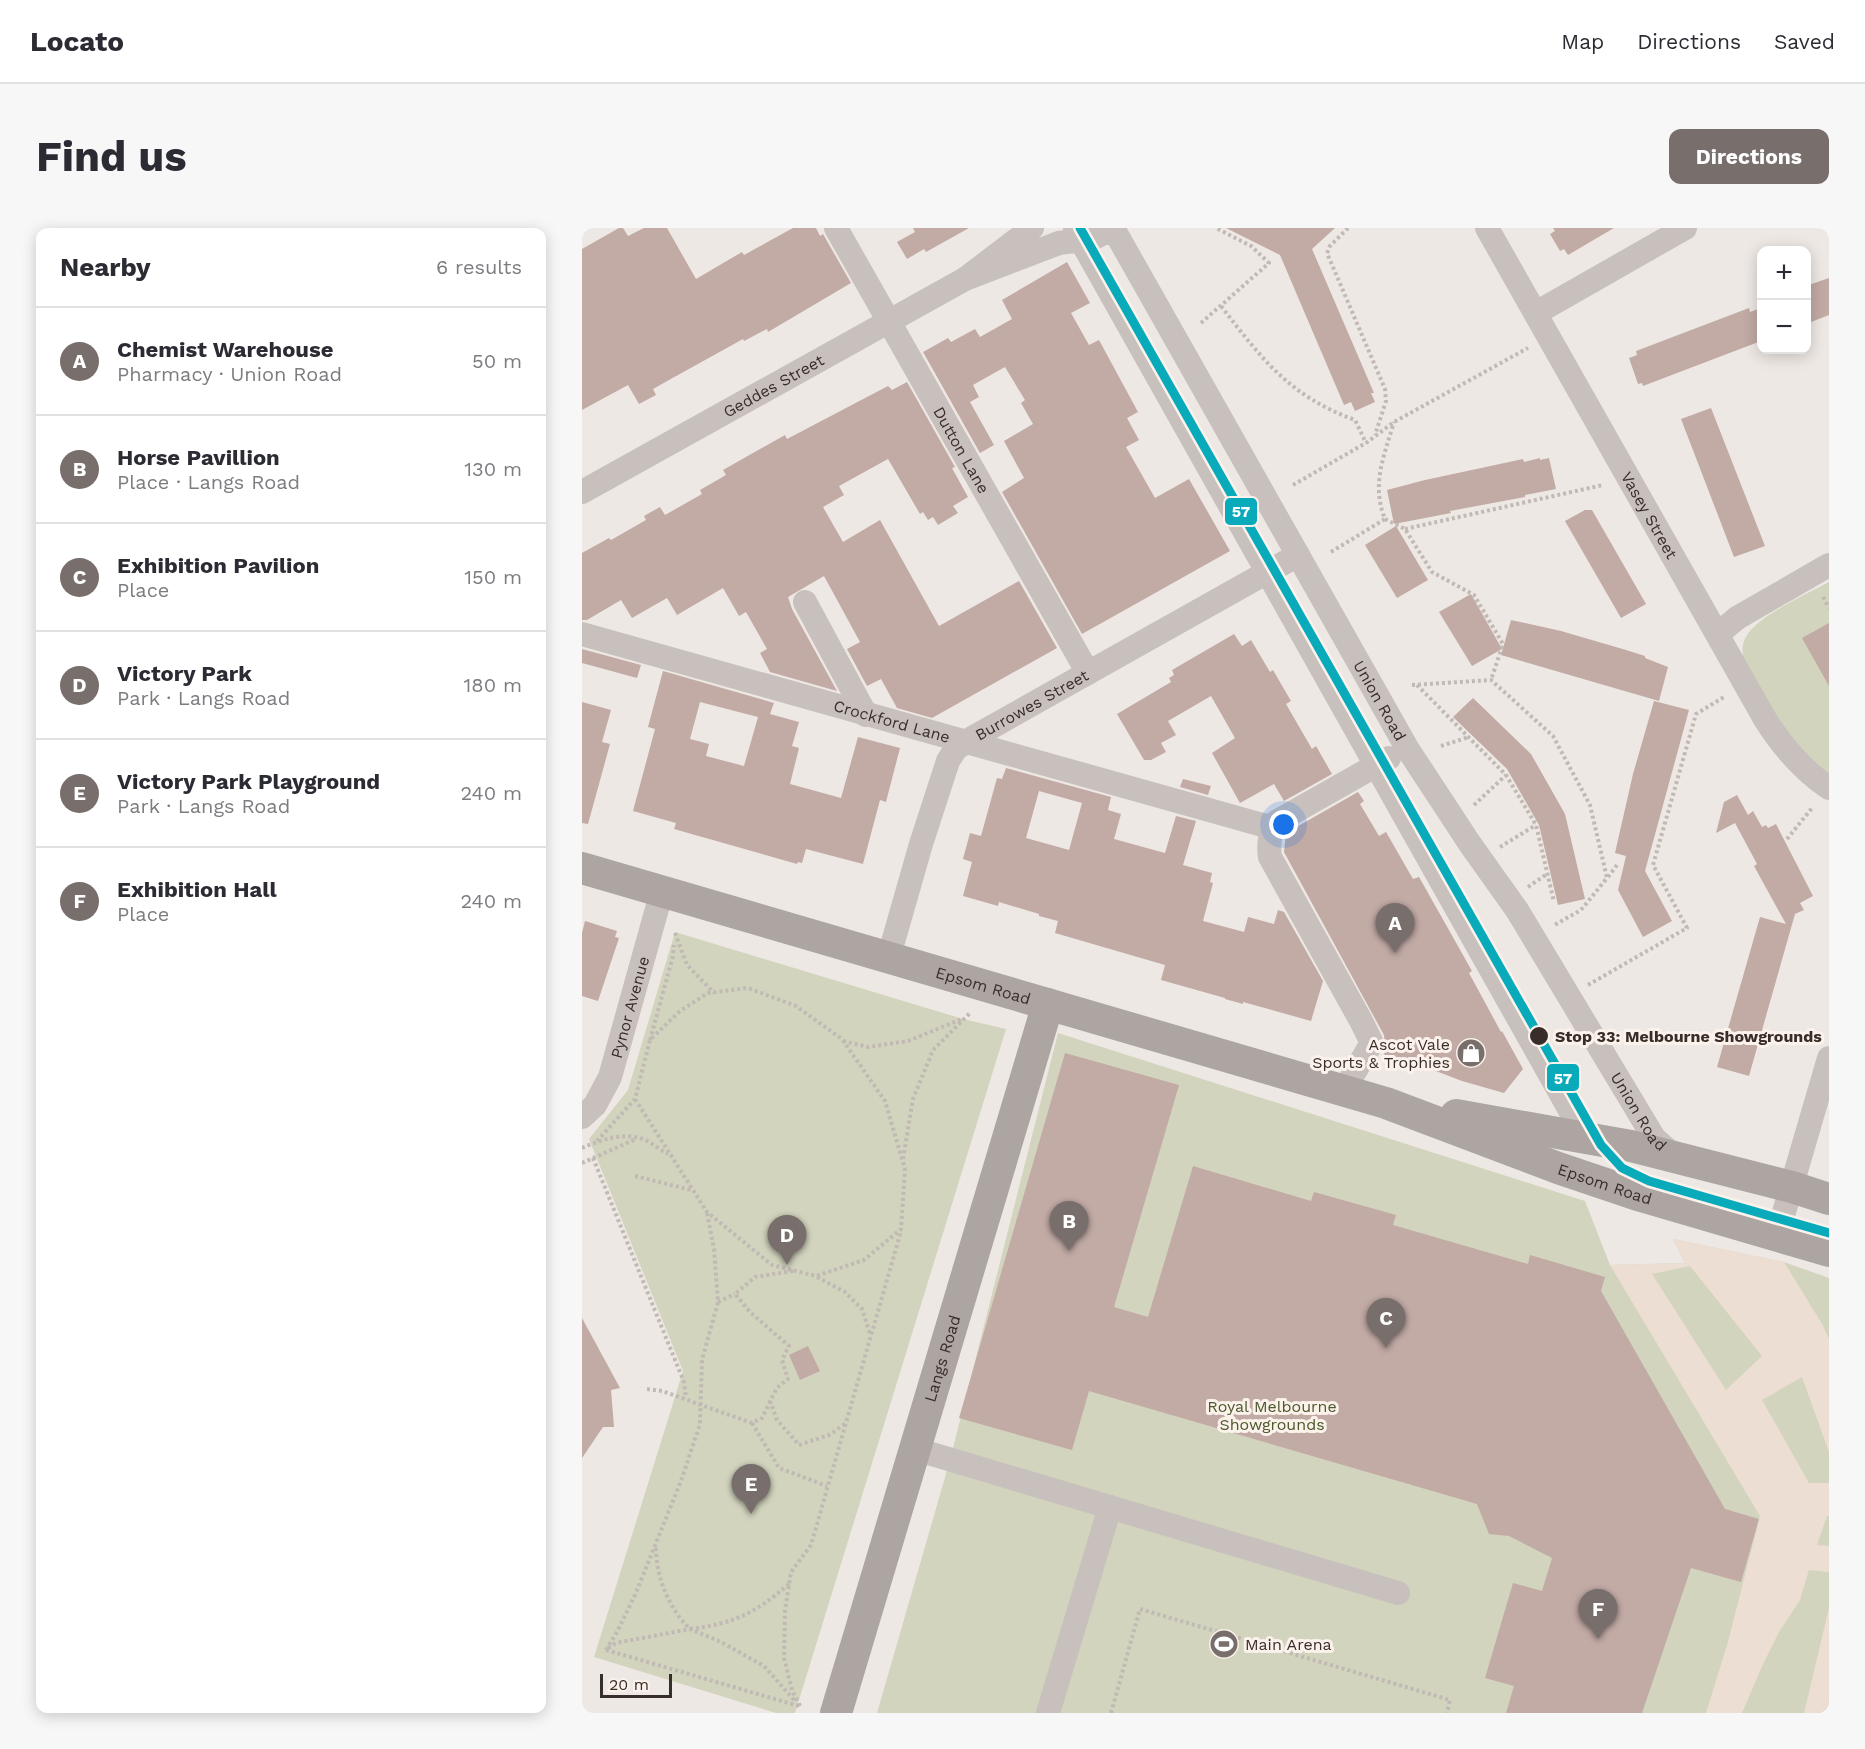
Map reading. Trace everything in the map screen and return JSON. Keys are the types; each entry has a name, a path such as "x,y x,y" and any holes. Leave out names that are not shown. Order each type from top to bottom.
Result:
{"main road":[{"name":"Epsom Road","path":"582,868 1344,1090 1386,1103 1558,1168 1829,1251"},
{"name":"Langs Road","path":"836,1713 1048,1004"},
{"name":"Epsom Road","path":"1386,1103 1585,1137 1674,1156 1829,1199"},
{"path":"1585,1137 1597,1156 1614,1174 1642,1195 1651,1198"}],"street":[{"name":"Dutton Lane","path":"836,228 1088,673"},
{"name":"Geddes Street","path":"582,492 965,279 1032,228"},
{"name":"Geddes Street","path":"965,279 1059,243 1074,241 1078,236 1113,228"},
{"name":"Union Road","path":"1113,228 1407,748 1470,844 1534,935 1654,1138 1674,1156"},
{"name":"Vasey Street","path":"1488,228 1782,744 1802,766 1829,788"},
{"path":"1536,314 1685,228"},
{"name":"Union Road","path":"1078,236 1585,1137"},
{"name":"Burrowes Street","path":"889,956 921,844 948,761 955,750 965,742 1298,555"},
{"path":"1718,634 1737,618 1829,565"},
{"path":"805,602 866,715"},
{"name":"Crockford Lane","path":"582,634 1273,828"},
{"path":"1344,1090 1371,1041 1270,857 1273,828 1282,818 1407,748"},
{"name":"Pynor Avenue","path":"582,1116 595,1105 610,1077 662,891"},
{"path":"1777,1236 1829,1058"},
{"path":"915,1449 1398,1593"},
{"path":"1048,1713 1110,1508"}],"path":[{"path":"1201,323 1269,263 1251,246 1216,228"},
{"path":"1348,228 1330,246 1328,253 1385,389 1386,401 1374,436"},
{"path":"1221,306 1257,353 1291,387 1329,411 1355,420 1366,443"},
{"path":"1293,485 1366,443 1394,422 1549,336"},
{"path":"1394,422 1378,473 1379,505 1385,519 1405,529 1432,572 1474,595 1503,644 1491,680"},
{"path":"1405,529 1603,485"},
{"path":"1331,552 1385,519"},
{"path":"1823,597 1829,608"},
{"path":"1554,902 1536,825 1506,775 1414,684 1491,680 1552,736 1590,805 1607,878"},
{"path":"1569,995 1687,928 1653,865 1696,714 1724,698"},
{"path":"1441,746 1469,737"},
{"path":"1474,805 1506,775"},
{"path":"1787,839 1812,808"},
{"path":"1498,848 1536,825"},
{"path":"1534,935 1581,910 1617,865"},
{"path":"1523,891 1547,874"},
{"path":"597,1142 635,1100 673,956 675,932 687,965 714,993"},
{"path":"650,1040 680,1011 708,993 748,988 796,1006 843,1041 885,1101 903,1160 905,1169 901,1229 811,1545 791,1572 785,1610 784,1658 792,1690 800,1706"},
{"path":"903,1160 913,1099 933,1050 970,1014"},
{"path":"843,1041 868,1047 908,1041 963,1019"},
{"path":"635,1100 706,1212 772,1265 816,1276 845,1292 862,1309 871,1335"},
{"path":"582,1148 619,1136 643,1139 669,1155"},
{"path":"582,1163 638,1139"},
{"path":"593,1158 684,1382 686,1398"},
{"path":"635,1176 692,1190"},
{"path":"606,1650 617,1632 656,1545 700,1425 702,1360 718,1302 714,1250 706,1212"},
{"path":"816,1276 864,1260 901,1229"},
{"path":"718,1302 735,1294 755,1277 795,1271"},
{"path":"735,1294 750,1312 789,1346 782,1360 788,1379 777,1388 762,1418 752,1423"},
{"path":"647,1389 662,1390 752,1423 779,1468 827,1486"},
{"path":"770,1401 777,1420 799,1445 829,1435 845,1423"},
{"path":"656,1545 656,1566 678,1618 690,1629 721,1642 764,1666 800,1706"},
{"path":"606,1650 616,1643 721,1625 752,1613 789,1584"},
{"path":"1111,1713 1140,1609 1450,1700 1447,1713"},
{"path":"606,1650 800,1706"}],"green space":[{"path":"1829,582 1829,778 1798,751 1745,664 1742,650 1749,632 1769,615"},
{"path":"675,932 963,1019 1006,1029 795,1713 776,1713 594,1657 683,1371 589,1139 628,1090"},
{"name":"Royal Melbourne Showgrounds","path":"1058,1033 1585,1201 1610,1265 1685,1263 1673,1239 1784,1262 1829,1278 1829,1713 877,1713 950,1460"}],"shaded area":[{"path":"1673,1239 1784,1262 1829,1339 1829,1452 1802,1377 1762,1400 1809,1483 1829,1483 1829,1516 1827,1516 1817,1545 1829,1546 1829,1572 1809,1570 1800,1600 1779,1632 1742,1713 1706,1713 1728,1642 1760,1516 1610,1265 1685,1263","holes":["1690,1266 1762,1356 1726,1390 1652,1274"]},
{"path":"1829,1608 1829,1713 1804,1713"}],"building":[{"path":"619,228 623,228 628,236 644,228 667,228 696,279 742,252 744,255 793,228 816,228 820,236 823,234 851,283 768,332 767,329 744,341 743,339 653,389 656,395 639,404 628,385 582,410 582,249"},
{"path":"913,228 969,228 926,252 924,249 907,259 897,242 915,232"},
{"path":"1226,228 1335,228 1312,249 1374,393 1371,393 1375,402 1355,411 1351,402 1344,405 1280,255"},
{"path":"1553,228 1614,228 1568,255 1564,249 1560,251 1550,234 1555,231"},
{"path":"1067,262 1090,303 1071,313 1089,345 1099,340 1138,412 1127,418 1139,440 1126,447 1155,498 1189,479 1230,551 1082,634 1002,492 1024,478 1004,441 1033,424 1021,403 1025,400 1005,367 973,385 979,397 970,402 994,445 980,453 923,352 948,338 951,342 975,329 980,337 1012,319 1002,300"},
{"path":"1829,278 1829,315 1811,322 1811,300 1811,284"},
{"path":"1749,308 1750,312 1757,309 1757,343 1643,386 1642,383 1638,384 1629,358 1637,355 1636,351"},
{"path":"907,382 955,467 952,468 968,497 953,506 958,513 938,525 933,517 928,520 923,512 920,514 888,459 839,486 844,495 823,507 843,542 880,520 939,626 1019,581 1057,648 932,718 897,708 881,679 867,686 847,649 860,642 824,576 788,597 792,609 837,691 770,672 760,653 767,649 746,612 739,616 723,588 677,615 667,598 632,618 621,600 587,620 582,620 582,553 646,520 644,516 660,507 665,515 702,494 700,490 726,475 723,470 785,435 787,439 888,386 892,390"},
{"path":"1711,408 1765,546 1734,557 1681,419"},
{"path":"1540,458 1540,460 1549,458 1556,489 1394,524 1387,490 1523,459 1524,462"},
{"path":"1585,510 1592,510 1646,604 1621,618 1565,521"},
{"path":"1396,526 1428,580 1397,598 1365,545"},
{"path":"1471,594 1502,649 1472,666 1439,612"},
{"path":"1511,620 1561,631 1626,650 1668,667 1659,701 1501,655"},
{"path":"1829,623 1829,686 1802,638"},
{"path":"1234,634 1242,646 1251,640 1270,672 1273,670 1291,701 1286,704 1312,749 1316,746 1332,774 1284,801 1274,784 1240,803 1212,753 1235,738 1211,696 1168,721 1176,735 1161,743 1166,752 1151,760 1144,760 1117,714 1171,682 1169,678 1174,675 1172,670"},
{"path":"582,649 641,665 637,678 582,663"},
{"path":"663,671 774,703 770,714 799,722 792,746 799,748 790,784 841,798 858,737 900,748 886,802 880,800 863,864 806,849 802,863 797,864 674,829 676,823 633,811 655,729 648,727","holes":["700,702 758,717 744,766 706,756 709,744 690,739"]},
{"path":"1473,698 1531,754 1565,814 1585,899 1558,905 1539,825 1507,769 1453,717"},
{"path":"1654,701 1689,710 1645,871 1672,921 1643,937 1618,890 1626,856 1615,853 1633,774"},
{"path":"582,702 611,710 602,742 610,744 588,824 582,823"},
{"path":"1006,768 1111,797 1108,810 1121,814 1114,839 1165,853 1176,816 1196,821 1183,865 1212,873 1210,882 1213,883 1203,921 1244,932 1248,917 1274,924 1278,910 1284,912 1323,981 1311,1021 1161,980 1165,965 1055,933 1058,921 1039,916 1039,914 999,902 998,906 963,896 972,862 963,859 970,833 981,836 997,778 1002,779","holes":["1039,791 1082,803 1069,850 1026,838"]},
{"path":"1183,779 1211,786 1208,795 1180,787"},
{"path":"1358,792 1364,801 1360,804 1379,836 1386,832 1413,879 1419,877 1472,971 1469,973 1523,1069 1504,1093 1428,1068 1388,1060 1383,1052 1384,1035 1284,852 1286,833"},
{"path":"1737,795 1748,815 1753,811 1762,827 1766,825 1768,828 1776,824 1813,896 1800,903 1804,910 1795,914 1749,1076 1717,1067 1760,917 1786,924 1754,866 1757,864 1735,823 1716,833 1724,802"},
{"path":"585,921 617,931 615,937 619,938 598,1001 582,996 582,933"},
{"path":"1065,1053 1179,1085 1114,1307 1148,1317 1193,1166 1311,1201 1314,1192 1396,1215 1393,1225 1528,1264 1530,1255 1605,1277 1601,1291 1725,1509 1759,1519 1741,1582 1691,1568 1642,1713 1506,1713 1514,1686 1485,1678 1513,1583 1542,1591 1552,1558 1509,1536 1489,1534 1477,1504 1089,1391 1072,1450 959,1418"},
{"path":"582,1318 620,1388 611,1390 614,1427 603,1427 582,1458"},
{"path":"808,1346 820,1371 800,1380 789,1355"}],"transit line":[{"name":"57","path":"1080,228 1601,1145 1622,1168 1649,1181 1829,1233"}],"place":[{"name":"Chemist Warehouse","path":"1395,953"},
{"name":"Stop 33: Melbourne Showgrounds","path":"1539,1036"},
{"name":"Ascot Vale Sports & Trophies","path":"1471,1053"},
{"name":"Horse Pavillion","path":"1069,1251"},
{"name":"Victory Park","path":"787,1265"},
{"name":"Exhibition Pavilion","path":"1386,1348"},
{"name":"Victory Park Playground","path":"751,1514"},
{"name":"Exhibition Hall","path":"1598,1639"},
{"name":"Main Arena","path":"1224,1644"}]}
